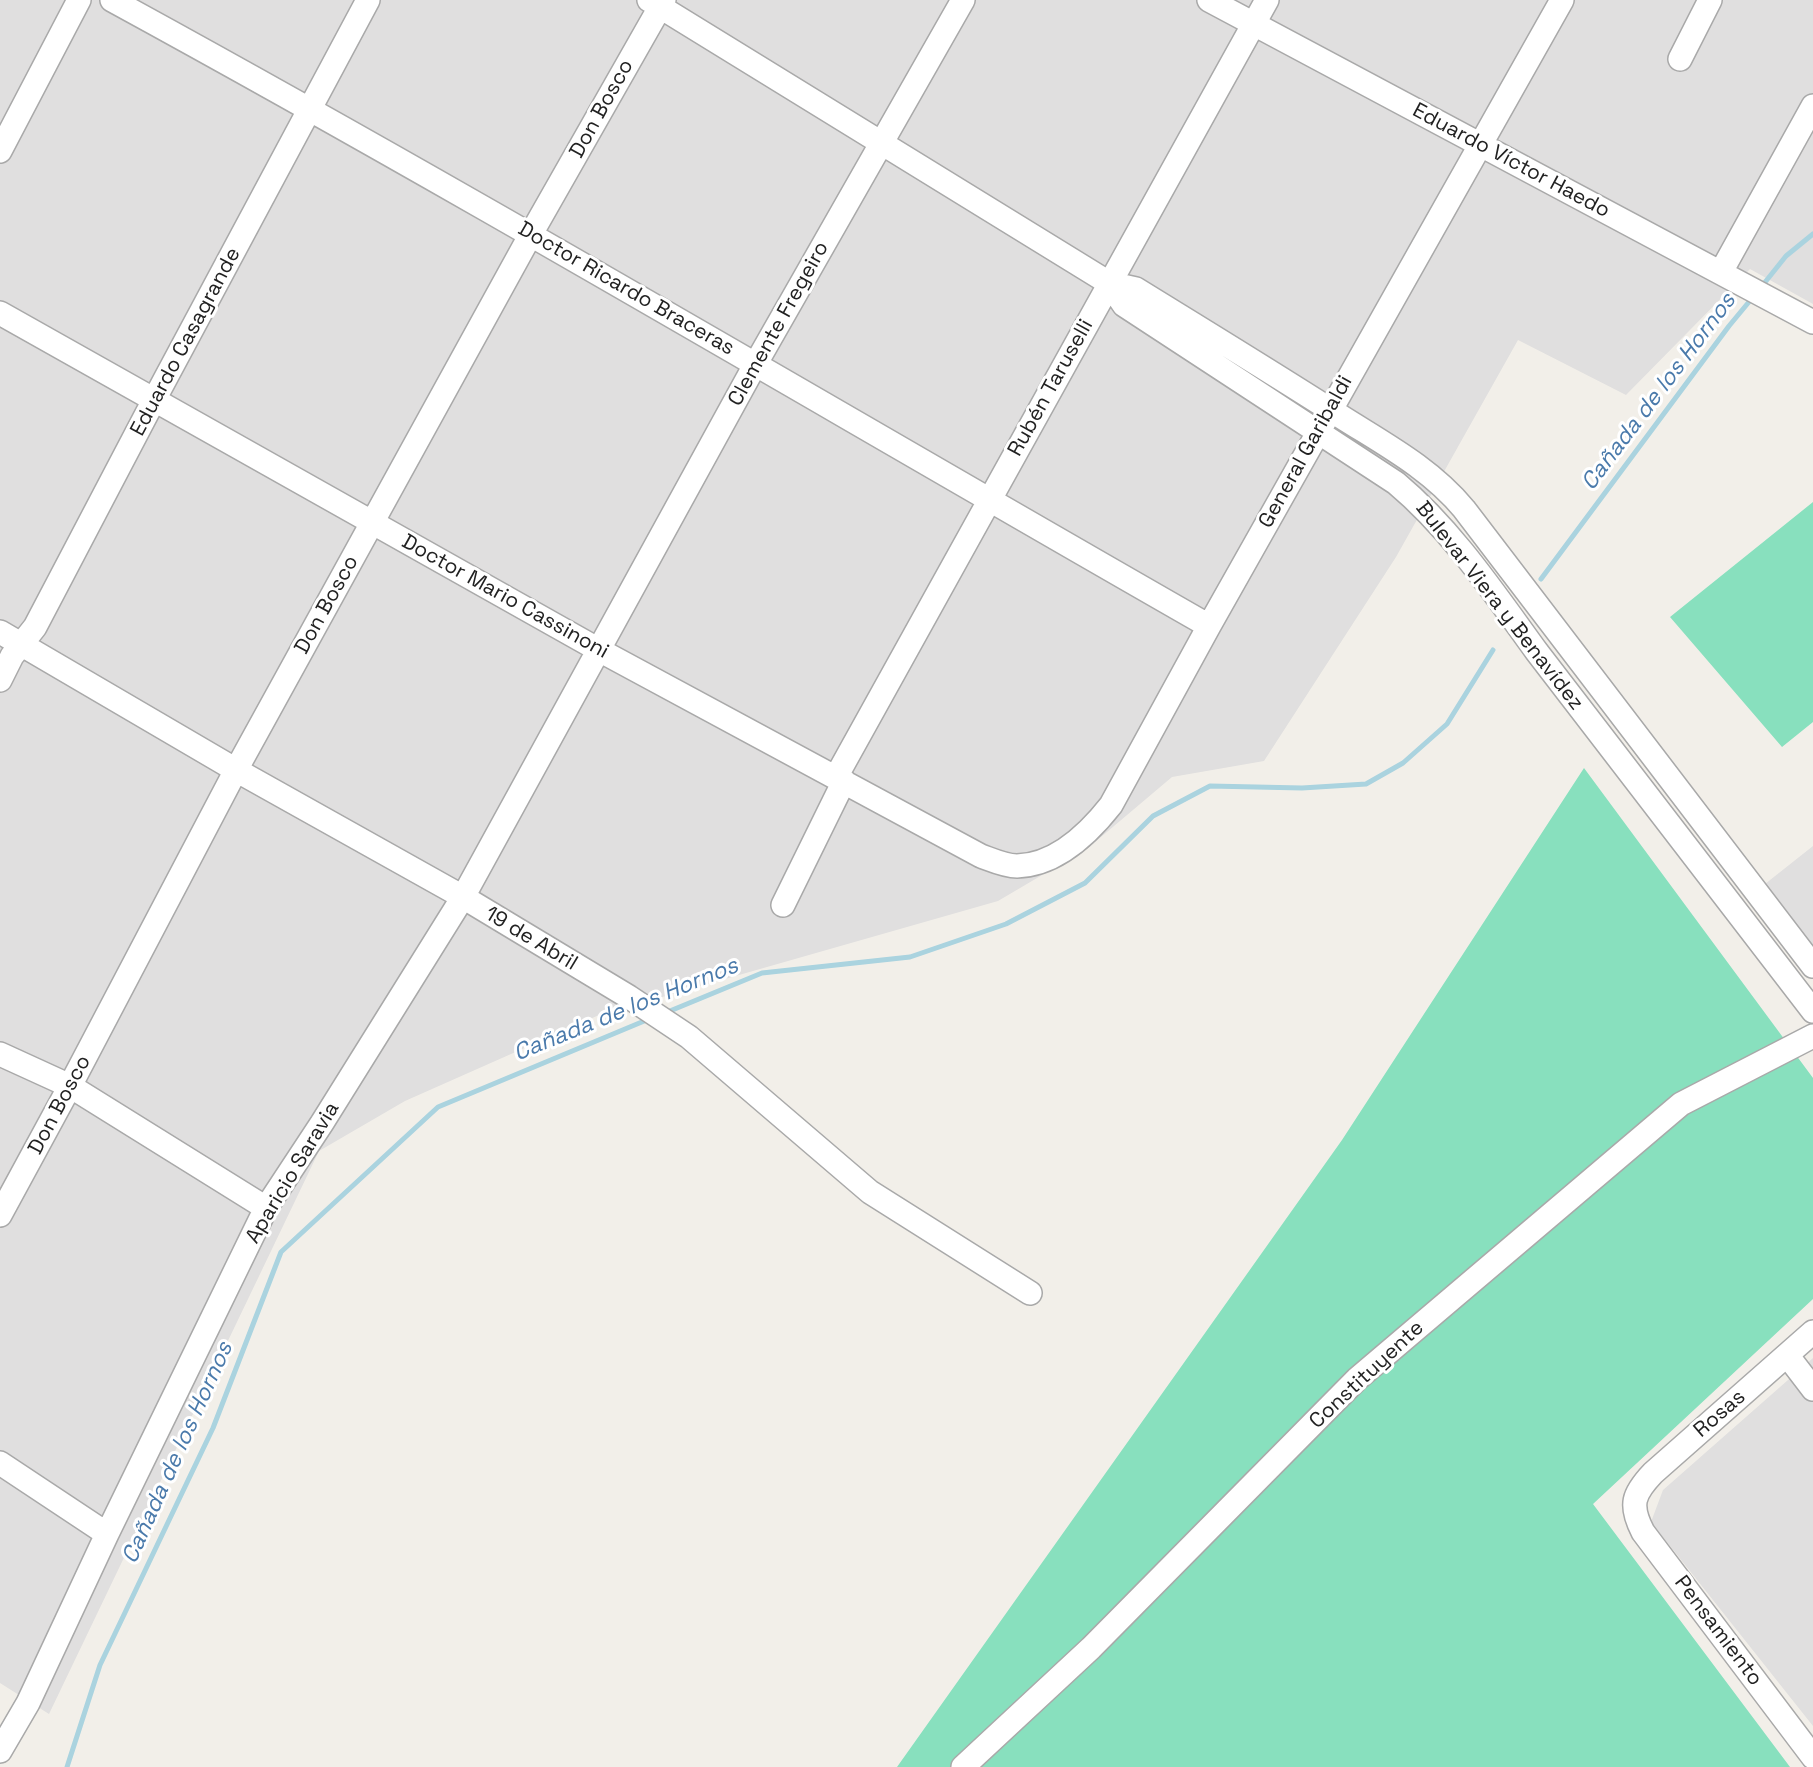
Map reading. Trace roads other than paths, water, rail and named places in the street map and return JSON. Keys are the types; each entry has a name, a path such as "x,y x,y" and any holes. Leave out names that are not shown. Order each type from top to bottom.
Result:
{"street":[{"path":"0,151 79,0"},
{"name":"Doctor Ricardo Braceras","path":"112,0 310,108 531,234 1209,626"},
{"name":"Eduardo Casagrande","path":"0,680 12,656 36,627 368,0"},
{"name":"Clemente Fregeiro","path":"599,650 755,365 963,0"},
{"name":"Eduardo Víctor Haedo","path":"1209,0 1813,322"},
{"name":"Rubén Taruselli","path":"783,905 840,779 988,500 1267,0"},
{"name":"General Garibaldi","path":"1016,866 1045,859 1059,852 1089,830 1111,805 1330,409 1562,0"},
{"path":"1680,59 1710,0"},
{"name":"Bulevar Viera y Benavídez","path":"657,2 1109,283 1136,289 1412,461 1439,482 1464,509 1514,573 1813,966"},
{"name":"Don Bosco","path":"0,1215 236,770 657,2"},
{"path":"1721,272 1813,106"},
{"name":"Bulevar Viera y Benavídez","path":"1109,283 1124,304 1396,483 1416,499 1496,595 1813,1011"},
{"name":"Doctor Mario Cassinoni","path":"0,313 599,650 981,856 1016,866"},
{"name":"19 de Abril","path":"0,632 236,770 463,897 668,1023 689,1037 870,1192 1030,1293"},
{"name":"Aparicio Saravia","path":"0,1751 28,1703 266,1208 463,897 599,650"},
{"name":"Constituyente","path":"963,1767 1091,1648 1357,1379 1681,1104 1813,1036"},
{"path":"0,1054 70,1086 266,1208"},
{"name":"Rosas","path":"1634,1500 1644,1482 1653,1473 1813,1332"},
{"path":"1787,1355 1813,1389"},
{"path":"0,1463 107,1534"},
{"name":"Pensamiento","path":"1634,1500 1637,1520 1643,1532 1813,1757"}],"waterway":[{"name":"Cañada de los Hornos","path":"1762,286 1786,256 1813,234"},
{"name":"Cañada de los Hornos","path":"1541,579 1753,297"},
{"name":"Cañada de los Hornos","path":"665,1013 762,973 910,957 1006,924 1085,883 1153,816 1210,786 1302,788 1366,784 1403,763 1447,724 1493,650"},
{"name":"Cañada de los Hornos","path":"67,1767 100,1665 213,1428 281,1252 438,1107 649,1019"}]}
